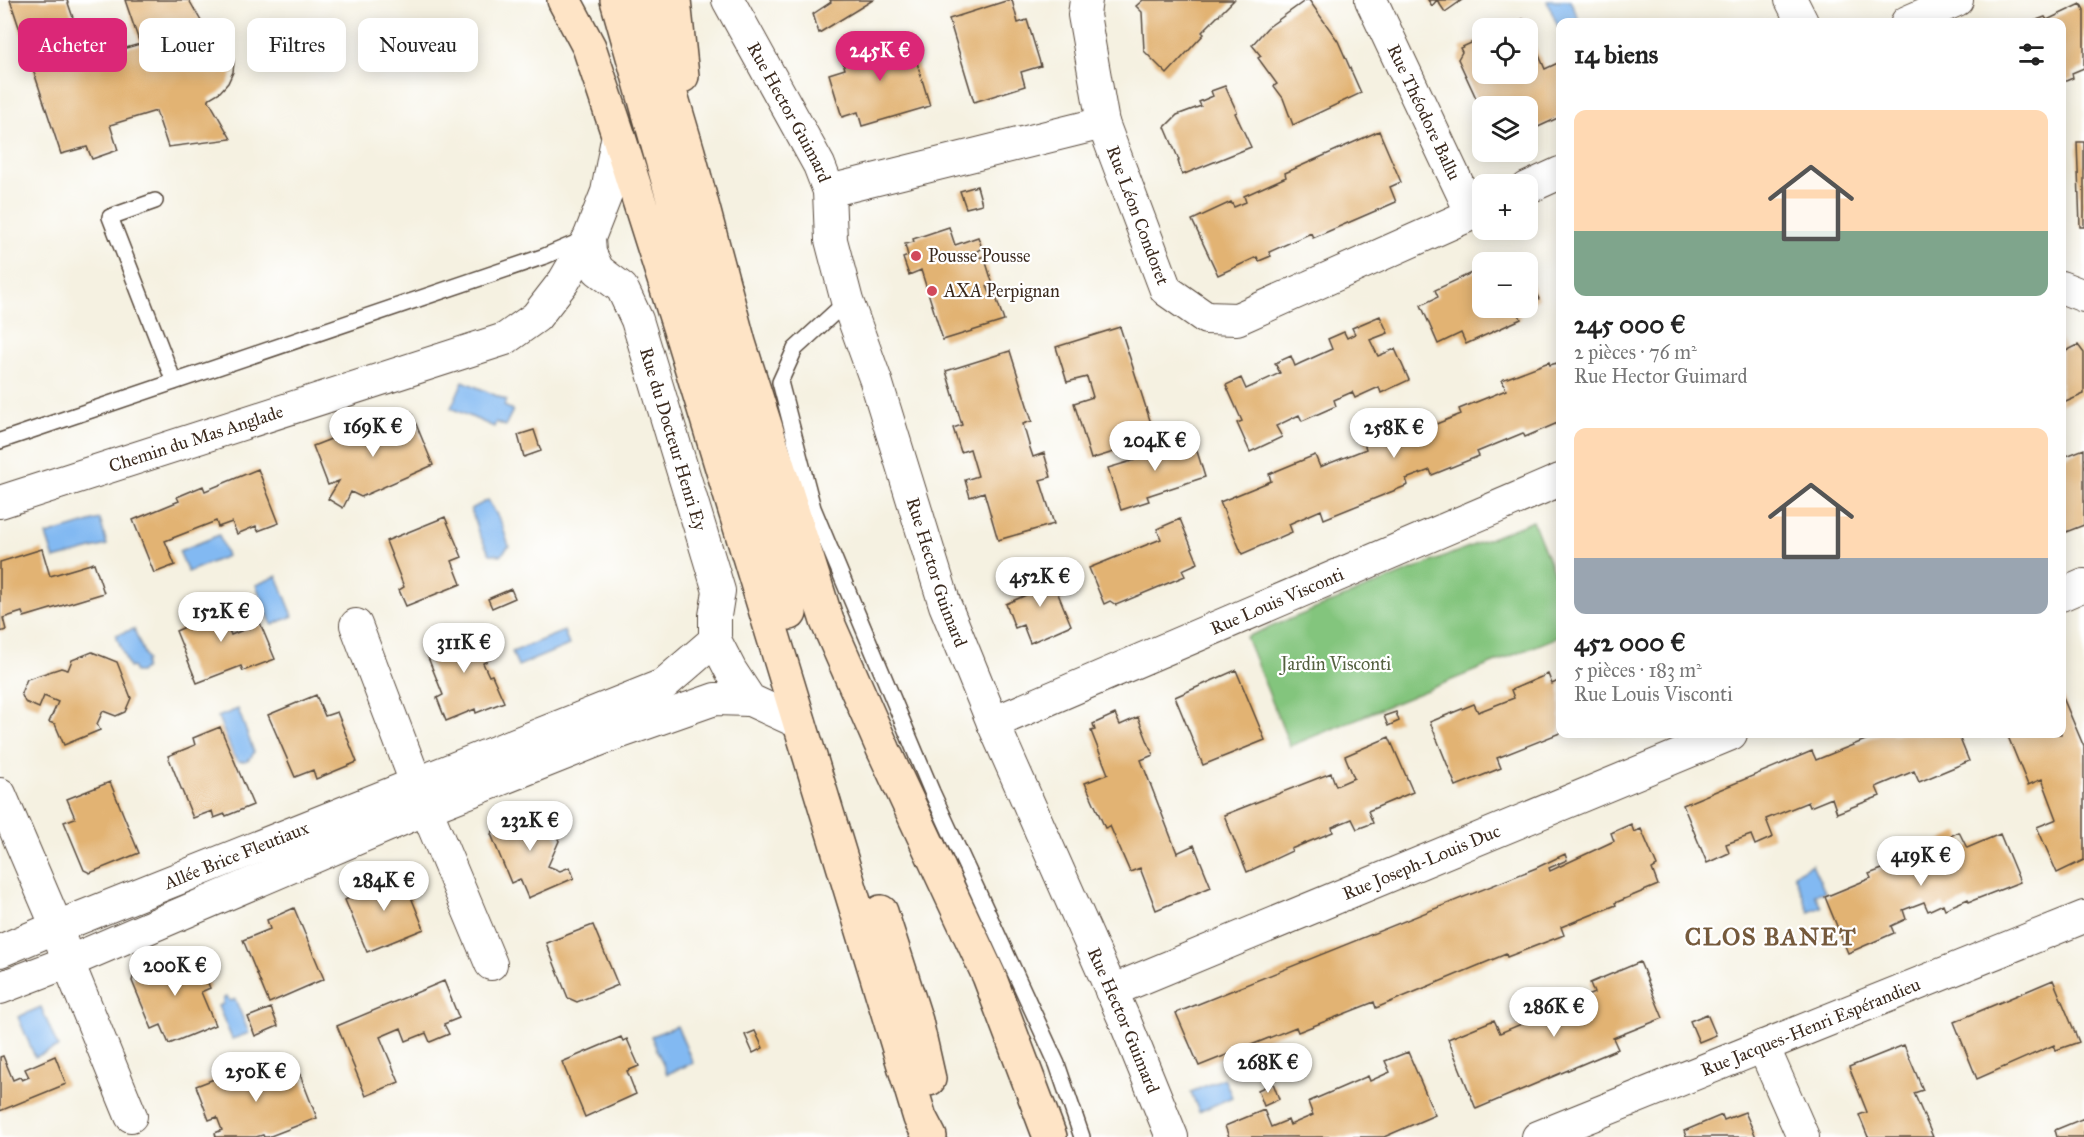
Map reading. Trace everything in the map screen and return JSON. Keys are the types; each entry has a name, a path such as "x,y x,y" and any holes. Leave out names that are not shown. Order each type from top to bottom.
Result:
{"main road":[{"path":"564,0 589,47 618,134 920,1118 930,1137"},
{"path":"616,0 717,351 781,585 916,1021 938,1117 938,1137"},
{"path":"643,0 688,152 739,343 827,621 884,751 989,976 1050,1137"},
{"path":"674,0 676,32 689,118 688,152"}],"street":[{"name":"Rue Hector Guimard","path":"728,0 819,165 829,191 831,240 847,300 876,381 945,605 993,723 1173,1137"},
{"path":"1086,0 1084,15 1103,123"},
{"name":"Rue Théodore Ballu","path":"1371,0 1472,202"},
{"path":"1791,0 1800,18"},
{"path":"1916,18 1957,0"},
{"name":"Rue Léon Condoret","path":"829,191 1103,123 1166,290 1206,318 1237,318 1472,214"},
{"path":"589,238 607,192 618,134"},
{"path":"1538,183 1556,175"},
{"name":"Chemin du Mas Anglade","path":"0,502 506,339 536,317 564,281 589,238"},
{"name":"Rue du Docteur Henri Ey","path":"589,238 590,253 598,270 622,288 638,320 719,591 715,616 716,640 731,671 750,700"},
{"path":"2066,289 2084,296"},
{"name":"Rue Louis Visconti","path":"993,723 1556,482"},
{"path":"356,625 421,796 491,964"},
{"name":"Allée Brice Fleutiaux","path":"0,988 68,962 663,685 716,640"},
{"name":"Allée Brice Fleutiaux","path":"0,951 57,927 421,796 604,738 690,706 715,699 750,700"},
{"path":"750,700 800,723"},
{"name":"Rue Joseph-Louis Duc","path":"1111,991 1721,738"},
{"path":"0,794 57,927 68,962 131,1116"},
{"name":"Rue Jacques-Henri Espérandieu","path":"1538,1137 2084,917"},
{"path":"1763,1046 1803,1137"}],"lane":[{"path":"155,201 110,217 174,382"},
{"path":"0,441 545,256 589,238"},
{"path":"847,300 795,349 780,382 813,508 932,792 1057,1064 1082,1137"}],"green space":[{"name":"Jardin Visconti","path":"1533,521 1556,578 1556,638 1290,746 1246,637"}],"water":[{"path":"1570,0 1578,18 1556,18 1556,22 1547,1"},
{"path":"463,381 506,400 504,406 513,410 505,426 496,422 494,427 451,408"},
{"path":"488,500 501,522 509,546 501,555 490,554 478,532 471,509"},
{"path":"100,519 107,545 54,559 46,535"},
{"path":"219,535 227,556 188,572 179,551"},
{"path":"277,576 293,616 272,625 256,585"},
{"path":"134,629 147,661 141,672 135,672 132,667 129,668 116,635"},
{"path":"564,631 569,645 518,666 512,652"},
{"path":"238,709 254,752 246,761 238,761 234,756 218,717"},
{"path":"1812,864 1825,892 1815,894 1821,907 1809,912 1794,874"},
{"path":"226,997 231,1001 235,999 249,1033 232,1039 218,1006 223,1004 223,999"},
{"path":"41,1007 58,1047 35,1057 18,1017"},
{"path":"677,1026 693,1063 667,1074 651,1036"},
{"path":"1224,1078 1232,1097 1199,1112 1191,1092"}],"building":[{"path":"10,0 67,0 73,18 18,18 18,24"},
{"path":"125,0 189,0 199,18 139,18 139,41"},
{"path":"830,0 873,0 819,33 813,14 831,2"},
{"path":"1012,0 1018,23 1027,20 1041,66 1021,72 1025,86 974,102 949,19"},
{"path":"1143,0 1234,0 1202,32 1204,34 1167,74 1144,51 1142,12 1136,6"},
{"path":"1309,0 1338,41 1361,93 1293,125 1283,98 1274,86 1277,84 1258,58 1261,56 1252,45 1267,28"},
{"path":"1428,0 1437,0 1432,6"},
{"path":"1437,0 1462,0 1445,12"},
{"path":"2081,4 2084,10 2084,68 2072,73 2073,78 2066,81 2066,18 2051,18"},
{"path":"909,36 930,106 862,126 858,112 842,117 829,74 845,69 841,55"},
{"path":"1472,43 1472,84 1538,84 1538,53 1545,69 1556,64 1556,119 1538,127 1538,96 1475,96 1458,59 1462,52 1460,48"},
{"path":"139,44 139,72 233,72 228,83 220,92 208,99 231,139 168,147 156,111 110,125 118,150 92,159 87,147 61,154 34,72 127,72 127,48"},
{"path":"1225,86 1251,147 1182,175 1179,160 1165,127 1177,115 1201,106 1199,102 1213,96 1211,91"},
{"path":"1379,131 1401,182 1390,187 1396,202 1313,238 1311,233 1269,252 1271,256 1259,261 1257,257 1218,275 1192,220 1231,202 1234,207 1246,202 1244,196 1286,177 1285,173"},
{"path":"2077,142 2084,142 2084,227 2080,227"},
{"path":"977,186 982,204 966,208 960,191"},
{"path":"949,227 955,245 978,237 982,248 977,251 979,258 984,256 993,285 987,286 990,293 994,291 1004,321 943,340 921,270 909,275 903,258 908,256 905,244"},
{"path":"1472,273 1472,318 1521,319 1466,344 1461,333 1438,344 1421,305 1438,297 1435,290"},
{"path":"1380,316 1388,333 1370,340 1378,356 1395,349 1409,380 1381,393 1379,387 1355,398 1352,392 1334,400 1336,406 1302,421 1299,415 1276,426 1282,437 1250,452 1237,423 1242,421 1226,385 1241,378 1246,389 1280,373 1275,363 1291,356 1295,366 1332,349 1328,339 1344,332 1347,338 1355,334 1352,328"},
{"path":"1120,327 1156,439 1091,459 1074,403 1093,397 1087,377 1067,382 1056,347"},
{"path":"2078,345 2084,353 2084,394 2066,402 2066,351"},
{"path":"1010,351 1032,421 1023,424 1030,448 1033,457 1044,453 1051,477 1040,480 1054,524 998,540 984,492 970,497 965,480 978,476 970,449 961,452 953,428 962,425 946,371"},
{"path":"1549,362 1550,365 1556,363 1556,424 1525,437 1523,433 1477,452 1479,456 1432,475 1430,470 1406,479 1408,485 1324,519 1321,510 1289,524 1292,532 1242,554 1220,502 1271,481 1269,474 1315,455 1320,467 1366,449 1363,440 1409,420 1414,433 1461,414 1459,409 1506,390 1502,380"},
{"path":"411,412 433,465 361,497 351,492 343,508 328,499 339,481 328,485 313,446 353,433 355,440 366,435 364,429 381,422 382,425"},
{"path":"534,430 541,451 524,457 518,435"},
{"path":"1180,437 1185,452 1196,448 1205,477 1147,496 1149,501 1121,510 1108,468 1135,460 1132,452"},
{"path":"2084,449 2084,525 2066,532 2066,456"},
{"path":"258,469 279,523 258,531 256,526 237,534 232,522 218,527 216,521 165,541 175,565 154,573 133,520 179,501 177,497 203,486 205,491"},
{"path":"445,517 462,557 452,561 461,584 406,606 399,590 404,587 386,541"},
{"path":"1180,519 1198,563 1182,570 1185,576 1116,605 1110,601 1104,604 1089,568 1161,539 1157,529"},
{"path":"42,549 50,576 94,563 104,593 24,617 22,612 3,618 6,630 0,632 0,562"},
{"path":"1046,565 1071,625 1030,643 1023,625 1015,628 1006,604 1037,590 1030,572"},
{"path":"511,589 515,598 492,608 488,599"},
{"path":"225,598 232,615 224,618 231,635 260,623 275,659 243,671 241,666 197,683 176,631 192,624 188,613"},
{"path":"482,626 495,657 483,663 489,676 492,675 504,702 476,713 475,709 446,721 437,698 443,695 425,650"},
{"path":"92,652 117,662 131,698 125,712 116,716 103,711 97,724 100,730 64,745 55,724 49,722 58,702 44,696 39,708 25,702 21,693 27,679 61,668 68,670 72,660"},
{"path":"1236,670 1265,740 1203,765 1175,697"},
{"path":"1548,674 1552,684 1556,682 1556,735 1497,758 1501,768 1456,786 1430,722 1474,704 1478,712 1514,698 1511,690"},
{"path":"316,695 325,716 337,712 357,762 316,779 313,770 295,777 268,715"},
{"path":"2066,705 2084,747 2084,860 2057,873 2037,827 2057,819 2042,779 2028,785 2009,738 2066,738"},
{"path":"1396,712 1399,721 1388,726 1384,716"},
{"path":"1115,714 1120,725 1138,717 1153,755 1141,760 1177,853 1194,845 1211,887 1156,910 1140,868 1130,872 1110,826 1105,828 1085,783 1108,774 1091,731 1095,730 1093,724"},
{"path":"220,727 253,805 226,816 225,814 214,818 212,811 193,818 168,756 195,745 193,738"},
{"path":"1389,737 1413,792 1368,811 1373,823 1357,829 1352,819 1332,827 1333,832 1291,849 1292,851 1247,872 1224,815 1331,773 1336,786 1354,778 1345,756"},
{"path":"1870,738 1960,738 1969,761 1919,782 1914,771 1876,787 1880,796 1837,813 1832,798 1810,807 1808,802 1766,819 1773,837 1755,845 1751,835 1726,844 1729,853 1707,863 1683,805 1812,751 1816,760"},
{"path":"110,782 139,853 90,873 84,870 64,822 75,818 67,799"},
{"path":"544,806 559,841 548,866 560,871 570,867 574,878 528,898 520,879 511,883 491,834 498,825"},
{"path":"1631,824 1634,832 1641,829 1657,866 1652,869 1658,885 1561,927 1564,935 1507,957 1506,954 1376,1008 1374,1002 1298,1032 1296,1027 1199,1066 1176,1013 1536,868 1565,854 1567,860 1549,868 1550,871 1614,841 1611,833"},
{"path":"1959,832 1967,848 2000,834 2020,882 1945,909 1943,904 1928,911 1924,902 1903,910 1906,919 1891,926 1894,933 1848,953 1825,897 1871,878 1869,874 1906,860 1905,856"},
{"path":"391,869 400,890 407,887 424,929 367,952 345,900 369,889 365,879"},
{"path":"294,908 324,979 269,1003 243,940 270,929 267,920"},
{"path":"593,925 618,985 577,1002 568,998 546,943"},
{"path":"194,950 210,988 201,992 215,1025 169,1044 161,1025 152,1029 132,981 134,974 147,969 148,972 161,966 160,963"},
{"path":"1640,962 1663,1018 1613,1038 1618,1049 1476,1109 1448,1039 1494,1020 1500,1033 1594,993 1590,983"},
{"path":"2053,980 2079,1042 2056,1050 2054,1045 1977,1079 1954,1022"},
{"path":"444,981 459,1018 444,1024 449,1034 430,1042 426,1033 406,1041 401,1028 380,1037 399,1082 366,1096 337,1026"},
{"path":"271,1008 278,1026 255,1036 248,1017"},
{"path":"1707,1014 1716,1035 1699,1042 1690,1021"},
{"path":"755,1031 763,1048 753,1053 745,1035"},
{"path":"621,1037 623,1041 627,1039 639,1066 627,1071 636,1094 585,1117 562,1062"},
{"path":"1904,1045 1923,1090 1914,1093 1933,1137 1868,1137 1859,1115 1867,1112 1849,1067"},
{"path":"1408,1052 1435,1115 1384,1137 1229,1137 1225,1126 1264,1110 1271,1127 1288,1120 1290,1125 1313,1115 1308,1102 1368,1076 1370,1081 1390,1072 1385,1061"},
{"path":"3,1056 13,1080 20,1077 22,1080 29,1077 25,1069 55,1056 66,1084 0,1111 0,1057"},
{"path":"261,1061 268,1079 276,1076 278,1080 299,1072 317,1118 268,1137 263,1135 216,1137 215,1133 222,1130 217,1117 209,1120 196,1086"},
{"path":"1273,1083 1279,1099 1264,1106 1258,1090"},
{"path":"1745,1112 1756,1137 1686,1137 1684,1131 1722,1115 1724,1120"},
{"path":"2084,1118 2084,1137 2057,1137 2055,1130"}],"place":[{"name":"Pousse Pousse","path":"916,256"},
{"name":"AXA Perpignan","path":"932,291"}],"district":[{"name":"CLOS BANET","path":"1771,937"}]}
